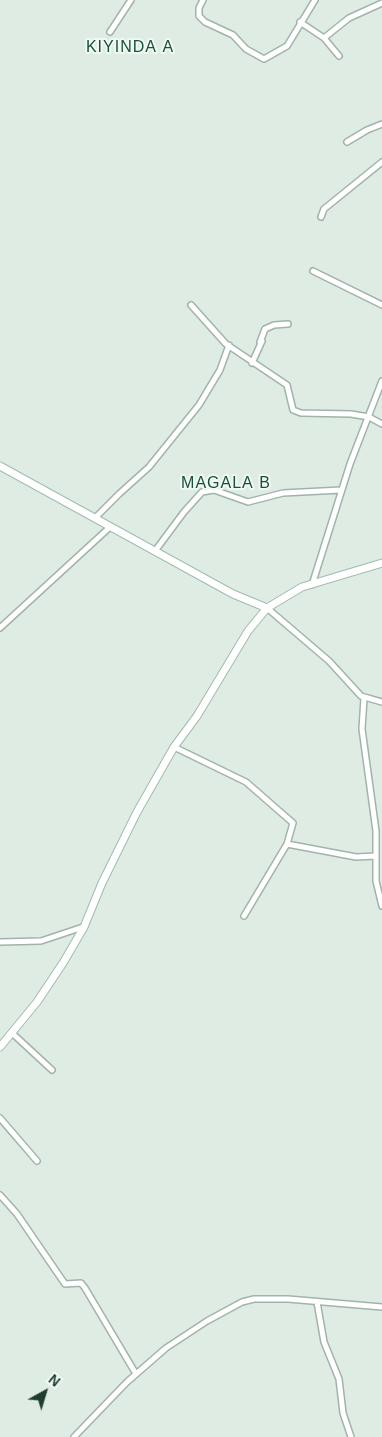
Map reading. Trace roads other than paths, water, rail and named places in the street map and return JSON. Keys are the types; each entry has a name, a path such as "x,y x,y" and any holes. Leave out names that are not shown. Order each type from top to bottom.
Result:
{"street":[{"path":"110,32 131,0"},
{"path":"203,0 199,8 199,16 205,22 233,35 246,49 264,59 287,46 315,0"},
{"path":"324,38 349,18 382,3"},
{"path":"300,22 324,38 339,56"},
{"path":"347,142 367,130 382,124"},
{"path":"321,217 324,209 382,162"},
{"path":"313,271 382,305"},
{"path":"191,305 228,345 287,385 292,396 291,408 297,413 341,413 368,417 382,424"},
{"path":"252,363 265,329 274,325 288,324"},
{"path":"96,518 107,504 150,467 199,405 220,370 228,345"},
{"path":"312,584 341,490 382,381"},
{"path":"0,466 233,594 266,608 328,661 364,698 382,702"},
{"path":"155,550 202,492 214,490 248,502 283,493 341,490"},
{"path":"0,628 110,527"},
{"path":"0,1047 52,980 84,927 102,883 174,747 197,716 248,631 266,608 288,594 312,584 382,564"},
{"path":"364,698 362,729 374,817 376,881 382,906"},
{"path":"174,747 246,782 293,823 287,844 244,916"},
{"path":"287,844 356,857 376,856"},
{"path":"0,942 40,941 84,927"},
{"path":"12,1033 52,1070"},
{"path":"0,1118 37,1161"},
{"path":"0,1195 17,1214 65,1284 81,1283 85,1288 136,1374"},
{"path":"74,1437 136,1374 166,1348 207,1320 242,1302 254,1299 268,1299 382,1307"},
{"path":"317,1302 324,1342 339,1378 343,1413 351,1437"}],"district":[{"name":"KIYINDA A","path":"130,48"},
{"name":"MAGALA B","path":"226,484"}]}
